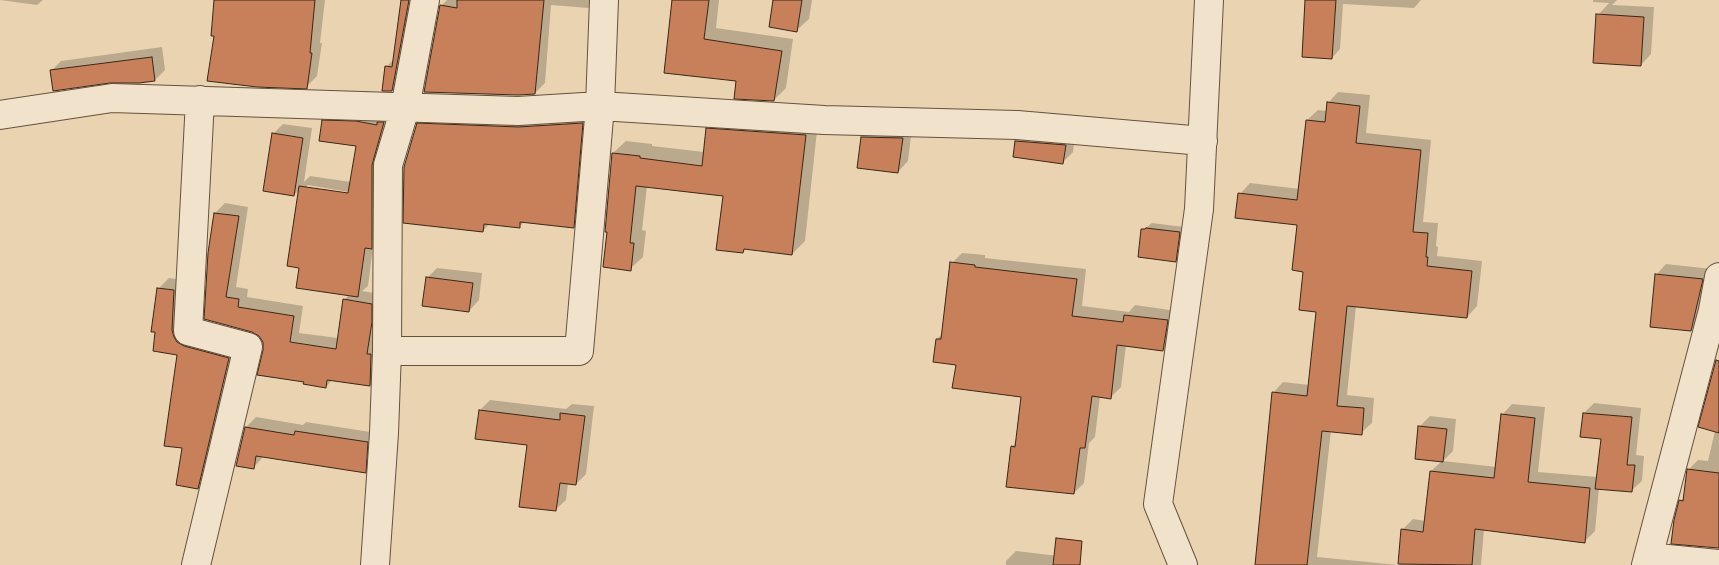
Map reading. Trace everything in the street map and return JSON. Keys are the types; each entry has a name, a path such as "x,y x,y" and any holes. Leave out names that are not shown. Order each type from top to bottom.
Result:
{"street":[{"path":"375,565 384,433 387,351 388,165 405,108 425,0"},
{"path":"387,351 579,351 600,106 604,0"},
{"path":"1183,565 1158,504 1199,209 1209,0"},
{"path":"0,115 112,98 518,111 600,106 824,120 1017,125 1202,141"},
{"path":"196,565 248,347 188,330 200,100"},
{"path":"1719,277 1713,310 1647,561 1719,564"}],"building":[{"path":"214,0 315,0 310,53 312,53 307,89 257,87 207,81 214,36 211,36"},
{"path":"401,0 409,0 392,91 382,91 385,66 392,67"},
{"path":"457,0 544,0 535,94 424,92 440,5 457,8"},
{"path":"672,0 709,0 704,39 782,51 774,101 734,99 736,81 664,73"},
{"path":"773,0 802,0 797,32 769,27"},
{"path":"1305,0 1336,0 1332,59 1302,57"},
{"path":"1596,14 1644,17 1641,66 1593,63"},
{"path":"152,57 155,81 110,83 53,91 50,70"},
{"path":"1327,102 1360,106 1356,143 1421,150 1413,232 1428,233 1427,266 1472,271 1467,318 1347,306 1337,406 1364,408 1362,435 1322,431 1307,565 1255,565 1272,392 1307,396 1316,312 1299,310 1303,272 1292,270 1297,225 1235,218 1238,193 1297,200 1306,120 1325,122"},
{"path":"322,120 356,121 377,125 377,122 384,122 372,165 372,249 365,248 358,297 296,288 299,268 287,266 299,186 348,193 356,146 319,141"},
{"path":"417,123 518,127 583,123 574,228 520,222 520,228 484,224 483,232 403,223 404,167"},
{"path":"706,128 806,135 792,255 744,249 743,253 716,250 723,196 636,186 630,243 634,243 631,271 603,267 612,153 702,166"},
{"path":"272,133 303,138 294,196 263,191"},
{"path":"861,137 903,138 898,173 857,168"},
{"path":"1015,141 1066,145 1063,164 1013,157"},
{"path":"214,213 239,216 226,297 239,299 238,307 294,316 290,342 336,349 343,299 372,304 372,322 367,354 371,354 370,386 327,380 326,388 303,384 304,382 257,375 263,350 263,342 259,336 252,332 204,319 208,253"},
{"path":"1141,229 1180,232 1176,262 1138,257"},
{"path":"950,262 975,265 975,267 1077,279 1072,316 1123,322 1124,315 1168,320 1163,351 1117,345 1111,399 1092,396 1085,448 1080,448 1074,494 1006,487 1011,446 1015,447 1021,397 952,388 956,365 933,362 936,339 941,339"},
{"path":"1655,274 1703,279 1691,331 1650,327"},
{"path":"426,277 473,283 469,312 422,306"},
{"path":"157,288 174,290 172,330 177,342 184,346 229,358 198,489 176,485 182,448 164,446 177,355 153,351 155,332 151,332"},
{"path":"1716,360 1719,361 1719,433 1698,427"},
{"path":"479,410 560,420 560,413 585,416 576,485 560,483 556,511 519,507 527,445 475,439"},
{"path":"1583,413 1632,417 1627,465 1635,465 1632,492 1595,489 1601,439 1580,437"},
{"path":"1501,414 1535,418 1528,482 1590,488 1585,543 1475,529 1472,565 1398,564 1401,529 1423,532 1430,471 1494,478"},
{"path":"1418,426 1447,429 1443,462 1415,459"},
{"path":"245,427 294,435 295,431 368,442 366,473 256,456 254,469 236,466"},
{"path":"1687,469 1719,473 1719,548 1671,544 1679,500 1683,501"},
{"path":"1056,538 1082,541 1080,565 1053,565"}]}
